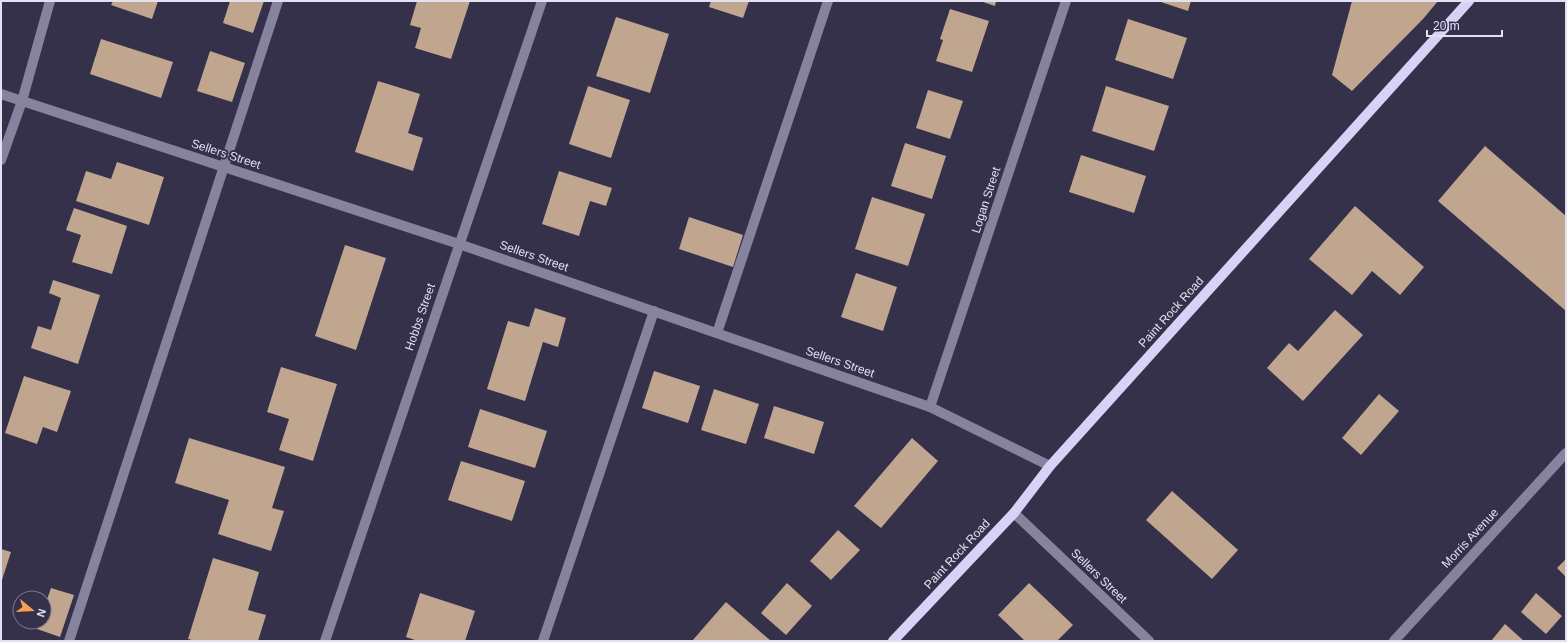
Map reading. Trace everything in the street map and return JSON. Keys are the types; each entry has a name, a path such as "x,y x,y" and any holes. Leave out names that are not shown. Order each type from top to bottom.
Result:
{"main road":[{"name":"Paint Rock Road","path":"893,641 1014,512 1050,466 1469,1"}],"street":[{"path":"1,160 22,101 50,1"},
{"path":"69,641 278,1"},
{"name":"Hobbs Street","path":"325,641 542,1"},
{"path":"717,333 828,1"},
{"name":"Logan Street","path":"930,407 1066,1"},
{"name":"Sellers Street","path":"1,94 459,244 930,407 1050,466"},
{"path":"543,641 654,311"},
{"name":"Morris Avenue","path":"1394,641 1566,453"},
{"name":"Sellers Street","path":"1014,512 1149,641"}],"building":[{"path":"113,1 158,1 152,19 111,5"},
{"path":"230,1 264,1 253,33 223,23"},
{"path":"417,1 470,1 451,59 415,48 421,28 410,25"},
{"path":"711,1 749,1 743,18 709,7"},
{"path":"980,1 996,1 995,6"},
{"path":"1158,1 1191,1 1188,11"},
{"path":"1352,1 1438,1 1423,19 1352,91 1332,75"},
{"path":"950,9 989,21 972,72 936,61 943,40 940,39"},
{"path":"616,17 669,34 650,93 596,76"},
{"path":"1128,19 1187,38 1173,79 1115,60"},
{"path":"101,39 173,62 161,98 90,74"},
{"path":"210,51 245,63 232,102 197,91"},
{"path":"378,81 420,94 408,133 423,138 413,171 355,152"},
{"path":"588,86 630,100 611,158 569,144"},
{"path":"1106,86 1169,106 1154,151 1092,131"},
{"path":"928,90 963,101 950,139 916,128"},
{"path":"905,143 946,156 932,199 891,186"},
{"path":"1485,146 1566,216 1566,311 1438,201"},
{"path":"1081,155 1146,176 1134,213 1069,192"},
{"path":"117,162 164,177 149,225 76,201 86,171 111,179"},
{"path":"559,171 612,188 606,206 590,201 579,236 542,224"},
{"path":"872,197 925,214 908,266 855,249"},
{"path":"1355,206 1424,267 1400,295 1372,271 1352,295 1309,259"},
{"path":"74,208 127,226 112,274 72,262 81,235 66,230"},
{"path":"689,217 743,235 733,267 679,249"},
{"path":"345,245 386,258 356,350 315,336"},
{"path":"856,273 897,287 883,331 841,317"},
{"path":"53,280 100,295 78,364 31,348 38,326 51,330 61,298 49,293"},
{"path":"535,308 566,318 558,347 543,342 525,401 487,389 508,321 529,327"},
{"path":"1335,310 1363,335 1303,401 1267,368 1289,343 1298,351"},
{"path":"281,367 337,384 313,461 279,450 289,419 267,412"},
{"path":"654,371 700,386 688,423 642,408"},
{"path":"24,376 71,391 57,432 43,427 37,444 5,433"},
{"path":"714,389 759,404 746,444 701,430"},
{"path":"1379,394 1399,411 1361,455 1342,438"},
{"path":"774,406 824,422 814,454 764,438"},
{"path":"480,409 547,431 535,468 468,447"},
{"path":"189,438 285,467 272,508 284,511 271,551 218,534 229,500 175,483"},
{"path":"912,438 938,461 881,528 854,506"},
{"path":"461,461 525,481 512,521 448,500"},
{"path":"1172,491 1238,550 1212,579 1146,520"},
{"path":"838,530 860,550 831,580 810,561"},
{"path":"1,549 11,552 1,583"},
{"path":"213,558 259,572 248,610 266,615 258,641 196,641 188,639"},
{"path":"1566,559 1566,577 1557,568"},
{"path":"787,583 812,606 786,635 761,613"},
{"path":"1029,583 1073,625 1057,641 1025,641 998,615"},
{"path":"51,588 74,595 60,637 40,630 52,630 52,590 50,590"},
{"path":"420,593 475,611 465,641 418,641 406,637"},
{"path":"1536,593 1562,616 1546,634 1521,612"},
{"path":"726,602 771,641 692,641"},
{"path":"1505,624 1524,641 1491,641"}]}
